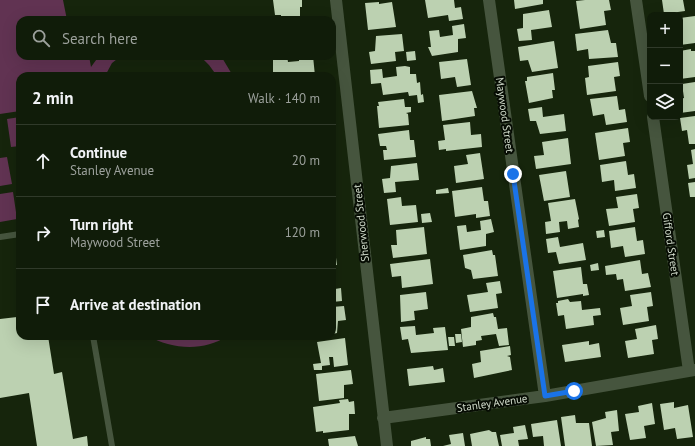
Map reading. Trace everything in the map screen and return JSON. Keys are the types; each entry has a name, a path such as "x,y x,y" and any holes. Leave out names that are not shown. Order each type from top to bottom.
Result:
{"street":[{"name":"Sherwood Street","path":"336,0 387,446"},
{"name":"Maywood Street","path":"489,0 545,396"},
{"path":"636,0 648,84"},
{"name":"Gifford Street","path":"653,120 692,371"},
{"name":"Stanley Avenue","path":"383,418 545,396 692,371"}],"lane":[{"path":"0,237 16,235"},
{"path":"94,340 112,446"}],"shaded area":[{"path":"0,0 63,0 66,16 16,16 16,60 90,60 91,67 96,60 116,60 112,63 107,72 16,72 16,112 0,114"},
{"path":"204,60 223,60 231,72 214,72"},
{"path":"16,118 16,146 11,147 7,119"},
{"path":"7,157 12,184 0,186 0,158"},
{"path":"13,192 16,219 0,222 0,194"},
{"path":"157,340 220,340 208,345 188,347 167,344"}],"building":[{"path":"273,0 302,0 300,16 275,15"},
{"path":"425,0 454,0 455,8 461,7 463,19 449,21 448,15 428,18"},
{"path":"514,0 543,0 543,4 515,9"},
{"path":"609,0 611,10 604,11 606,25 580,29 576,1"},
{"path":"662,0 683,0 685,11 664,12"},
{"path":"379,2 379,4 392,2 396,27 368,30 365,3"},
{"path":"549,10 552,27 531,30 532,40 519,41 517,29 523,28 523,14"},
{"path":"695,16 695,43 683,45 683,18"},
{"path":"464,24 466,38 458,39 458,52 432,56 428,47 431,47 429,31 439,30 440,37 453,35 452,26"},
{"path":"608,30 611,43 616,43 618,57 589,59 588,49 577,51 575,34"},
{"path":"402,34 404,51 395,52 396,61 371,64 369,52 375,51 376,36"},
{"path":"554,41 558,68 532,72 528,60 520,61 518,47"},
{"path":"691,49 691,51 695,51 695,77 683,79 683,50"},
{"path":"415,51 416,60 407,61 406,52"},
{"path":"467,59 471,85 457,87 455,77 441,79 439,62"},
{"path":"273,60 288,60 288,62 313,60 315,72 273,72"},
{"path":"618,62 620,76 614,77 616,91 587,95 585,78 589,77 588,66"},
{"path":"396,67 410,67 410,74 416,74 417,83 420,82 421,95 423,94 424,102 418,103 417,95 409,96 408,92 383,95 381,83 371,84 370,70 382,69 383,78 397,76"},
{"path":"553,73 555,90 552,90 553,98 529,103 525,81 527,81 527,77"},
{"path":"695,82 695,111 683,113 683,84"},
{"path":"472,91 477,108 474,108 475,116 442,121 439,95"},
{"path":"617,96 619,110 625,109 627,122 606,125 604,114 593,116 590,99"},
{"path":"404,99 405,107 411,107 411,112 406,113 408,114 409,125 379,128 378,102"},
{"path":"542,107 543,117 564,114 566,131 540,134 536,121 530,121 528,109"},
{"path":"695,116 695,144 689,144 687,130 682,131 680,120 683,120 683,118"},
{"path":"470,122 471,135 481,134 482,147 446,151 446,149 439,150 438,141 445,140 443,125"},
{"path":"628,128 630,142 623,143 625,156 599,160 595,133"},
{"path":"409,130 410,140 414,140 416,157 384,160 383,150 387,150 386,146 380,146 378,134"},
{"path":"568,138 571,164 536,169 534,156 544,155 542,142"},
{"path":"695,149 695,178 689,179 687,165 693,164 691,150"},
{"path":"480,153 484,179 456,183 454,166 468,164 466,155"},
{"path":"626,161 628,175 634,174 636,188 615,191 614,180 602,182 600,165"},
{"path":"417,163 419,180 395,182 396,192 384,193 382,179 390,178 391,166"},
{"path":"566,171 570,197 544,201 539,175"},
{"path":"695,182 695,197 690,197 688,183"},
{"path":"482,187 484,201 488,201 490,216 476,218 476,214 455,217 452,191"},
{"path":"448,188 449,193 436,194 436,190"},
{"path":"637,194 639,208 633,209 635,222 609,226 606,209 618,208 616,197"},
{"path":"401,197 402,206 416,205 418,222 390,225 387,199"},
{"path":"575,199 579,227 568,229 567,221 559,222 560,232 546,234 545,222 551,221 548,203"},
{"path":"430,213 432,222 422,223 421,214"},
{"path":"491,219 494,232 486,234 486,246 460,250 457,226 466,225 467,232 481,230 480,221"},
{"path":"424,227 427,254 393,258 391,245 397,245 396,230"},
{"path":"635,227 637,241 643,240 645,254 625,257 623,246 611,248 609,231"},
{"path":"604,230 605,237 597,238 596,231"},
{"path":"558,237 560,247 583,243 586,260 559,264 556,252 548,253 546,239"},
{"path":"492,250 493,255 495,255 498,276 473,279 471,270 465,268 463,255"},
{"path":"430,259 433,284 402,288 401,276 392,277 390,264"},
{"path":"640,260 642,274 648,273 651,287 625,291 623,279 617,280 616,274 606,275 605,266"},
{"path":"598,263 599,270 591,271 590,265"},
{"path":"581,267 583,284 587,284 589,295 583,296 583,294 557,298 553,271"},
{"path":"500,281 502,293 496,294 498,308 470,312 467,295 488,292 486,283"},
{"path":"341,288 342,301 336,302 336,289"},
{"path":"426,292 428,309 414,311 415,320 401,322 400,295"},
{"path":"651,292 653,306 647,307 649,321 623,325 620,308 632,306 630,295"},
{"path":"568,299 570,302 581,301 582,310 600,308 601,315 593,316 594,325 566,329 564,315 558,316 556,303 558,303 558,301"},
{"path":"344,306 346,320 338,321 336,333 336,307"},
{"path":"493,313 494,317 496,317 498,329 507,328 509,345 499,346 496,334 481,336 482,340 476,341 476,345 463,347 461,329 471,327 471,317"},
{"path":"16,317 16,340 49,340 54,374 62,372 73,439 87,436 88,446 37,446 29,393 0,398 0,319"},
{"path":"656,325 658,339 652,340 654,354 628,358 625,341 637,339 635,329"},
{"path":"415,326 416,335 434,333 433,328 445,327 448,350 411,353 408,339 402,340 400,327"},
{"path":"455,334 461,334 462,342 456,343"},
{"path":"448,337 454,337 455,346 449,346"},
{"path":"345,338 348,365 334,367 333,357 329,357 330,365 322,366 322,370 314,370 313,364 321,363 317,342"},
{"path":"589,341 589,345 599,343 601,357 565,362 562,345"},
{"path":"510,346 511,355 507,356 510,357 512,370 474,378 472,364 481,362 480,351"},
{"path":"433,366 434,370 443,368 445,382 409,386 407,369"},
{"path":"351,370 353,384 344,385 344,398 319,401 316,374"},
{"path":"348,399 349,402 354,401 355,414 349,414 349,430 323,433 323,431 316,432 313,407 340,403 339,400"},
{"path":"674,402 674,408 688,405 693,437 677,439 675,428 664,430 660,404"},
{"path":"652,403 655,424 644,426 646,438 630,440 625,414 639,412 638,406"},
{"path":"617,410 619,431 611,432 613,445 596,446 592,422 606,418 605,412"},
{"path":"575,415 576,423 589,423 592,446 565,446 561,417"},
{"path":"557,420 561,446 544,446 543,436 533,437 531,424"},
{"path":"525,425 528,439 518,440 519,446 502,446 500,435 514,433 513,427"},
{"path":"489,430 496,432 499,446 472,446 470,434"},
{"path":"463,433 465,446 443,446 451,444 449,435"},
{"path":"355,436 358,446 329,446 328,439"},
{"path":"426,437 426,439 430,439 431,446 411,446 411,441"}],"route":[{"path":"513,174 545,396 574,391"}]}
